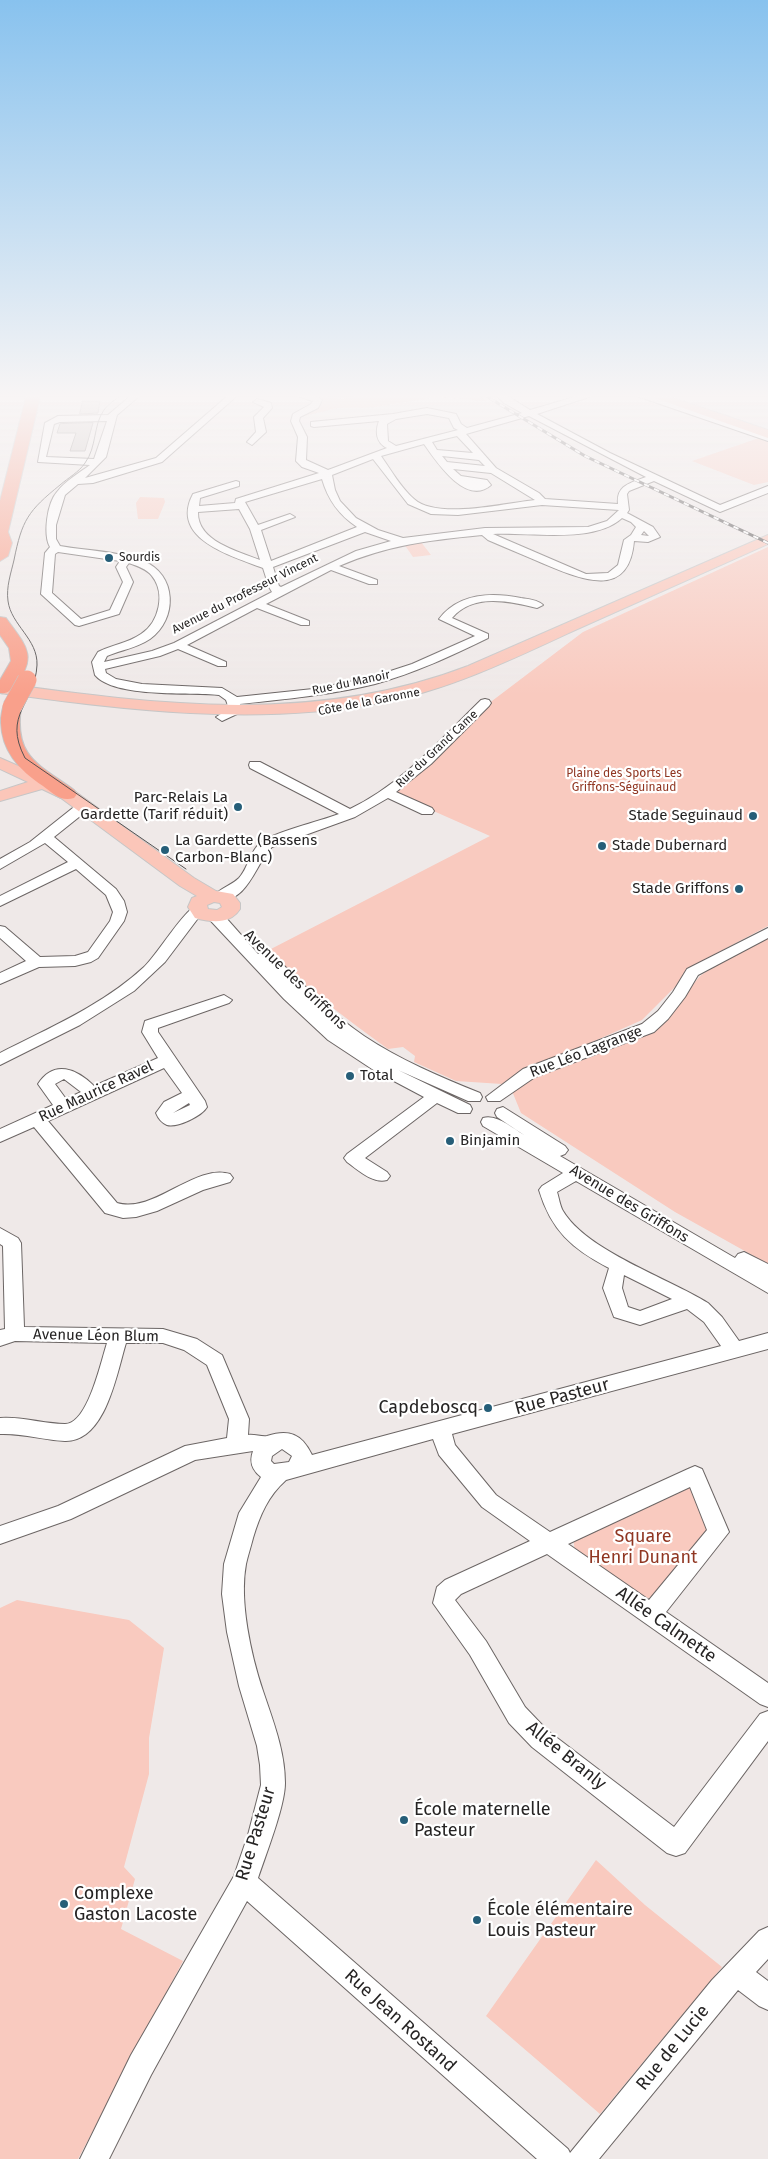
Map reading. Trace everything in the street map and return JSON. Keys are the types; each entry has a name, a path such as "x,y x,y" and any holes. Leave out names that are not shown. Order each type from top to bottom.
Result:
{"highway":[{"path":"0,556 4,543 0,533 10,494"},
{"path":"0,618 27,647 31,656 32,666 9,690"},
{"path":"0,622 19,649 21,656 21,663 9,690"},
{"path":"0,645 8,651 10,657 8,665 9,690 3,730 6,748 21,763 73,802"}],"main road":[{"name":"Côte de la Garonne","path":"9,690 93,707 295,710 348,704 408,692 446,680 768,539"},
{"name":"Côte de la Garonne","path":"228,709 279,716 351,708 444,686 500,663 768,543"},
{"path":"0,763 73,802"},
{"path":"0,767 73,802"},
{"path":"0,795 28,781"},
{"name":"Avenue des Griffons","path":"73,802 187,882 210,908"}],"street":[{"path":"56,548 51,539 56,505 60,494"},
{"path":"203,494 196,496 193,519 197,529 206,538 266,566 365,528"},
{"path":"259,494 241,499 238,503 255,529 266,566 274,587 279,592"},
{"path":"332,494 336,503 350,519 384,537 402,541 485,532 521,516 542,502"},
{"path":"405,494 411,502 431,511 458,512 488,508 521,516 559,531 589,530 603,526 622,511"},
{"path":"534,494 542,502 561,511 602,507 622,511 641,526 649,529 655,538 635,537"},
{"path":"622,494 622,511"},
{"path":"687,494 720,509 757,494"},
{"path":"194,509 240,506"},
{"path":"602,507 603,526"},
{"path":"485,532 488,508"},
{"path":"559,531 561,511"},
{"path":"454,535 458,512"},
{"path":"255,529 290,517"},
{"path":"485,532 492,538 550,563 584,577 593,578 604,577 622,568 628,558 629,540 635,537 641,526"},
{"name":"Avenue du Professeur Vincent","path":"99,667 136,659 178,645 330,566 360,553 402,541"},
{"path":"126,559 121,567 128,582 115,612 79,623 46,594 50,553 56,548 126,559 150,568 161,578 165,589 163,612 156,628 145,637 102,654 99,657 101,675 109,680 169,690 222,692 229,695 228,709"},
{"path":"330,566 373,582"},
{"name":"Rue du Manoir","path":"228,709 384,677 484,636 445,619 452,610 466,603 485,599 520,600 537,605"},
{"path":"256,604 304,624"},
{"path":"178,645 222,664"},
{"name":"Rue du Grand Came","path":"0,1060 96,1010 120,993 146,973 210,908 240,894 248,885 249,874 258,851 267,844 350,814 387,793 426,762 485,703"},
{"path":"255,765 350,814"},
{"path":"387,793 427,811"},
{"path":"0,866 46,837 73,802"},
{"path":"0,930 36,962 47,964 86,960 92,955 117,921 120,912 117,901 46,837"},
{"path":"0,902 77,863"},
{"name":"Avenue des Griffons","path":"210,908 282,989 334,1036 381,1068 436,1096 469,1103"},
{"name":"Avenue des Griffons","path":"210,908 232,919 266,956 346,1030 469,1103 473,1119 496,1117 541,1145 768,1273"},
{"name":"Rue Léo Lagrange","path":"494,1097 529,1073 648,1028 663,1015 680,994 692,972 768,932"},
{"path":"0,979 36,962"},
{"name":"Rue Maurice Ravel","path":"0,1136 167,1060 150,1032 151,1025 224,1000"},
{"path":"167,1060 192,1095"},
{"path":"63,1107 46,1084 51,1078 61,1073 69,1074 92,1094"},
{"path":"469,1103 484,1095 494,1097 502,1104 496,1117"},
{"path":"381,1176 353,1158 436,1096"},
{"path":"37,1119 111,1208 118,1212 135,1211 210,1179 224,1178"},
{"name":"Avenue des Griffons","path":"541,1145 577,1173 768,1286"},
{"path":"577,1173 548,1190 549,1201 559,1218 572,1233 586,1245 688,1299 702,1309 734,1350"},
{"path":"0,1235 12,1243 7,1272 8,1336"},
{"path":"620,1264 611,1283 611,1291 621,1312 640,1318 675,1307 688,1299"},
{"name":"Avenue Léon Blum","path":"8,1336 163,1336 190,1344 215,1360 239,1419 237,1446"},
{"path":"0,1426 18,1425 67,1433 82,1427 94,1413 119,1336"},
{"name":"Rue Pasteur","path":"273,1467 356,1451 768,1340"},
{"name":"Allée Calmette","path":"441,1429 446,1449 489,1501 768,1696"},
{"name":"Rue Pasteur","path":"94,2159 141,2065 244,1882 255,1851 273,1785 272,1765 250,1686 238,1632 233,1594 235,1564 241,1540 250,1513 273,1467 277,1440 289,1441 298,1447 315,1451 356,1451"},
{"path":"0,1535 64,1513 192,1452 218,1447 237,1446 273,1467 302,1456 298,1447"},
{"path":"548,1542 695,1475 718,1532 651,1614"},
{"name":"Allée Branly","path":"548,1542 453,1587 445,1594 444,1603 478,1648 517,1716 540,1738 676,1844 768,1722"},
{"name":"Rue Jean Rostand","path":"244,1882 558,2159"},
{"name":"Rue de Lucie","path":"582,2159 736,1973 768,1940"},
{"path":"736,1973 768,1997"}],"green space":[{"path":"140,497 164,498 165,502 158,519 138,519 136,503"},
{"path":"421,542 431,555 413,557 404,544"},
{"name":"Plaine des Sports Les Griffons-Séguinaud","path":"768,547 768,926 700,962 642,1020 545,1063 517,1073 502,1084 456,1081 414,1062 415,1056 403,1047 388,1049 296,978 269,950 490,836 395,794 488,704 583,632"},
{"path":"768,928 768,1264 675,1212 521,1113 512,1091 533,1077 657,1028 700,976"},
{"name":"Square Henri Dunant","path":"679,1485 692,1486 711,1526 657,1596 645,1599 575,1551 573,1538"},
{"name":"Complexe Gaston Lacoste","path":"17,1600 129,1620 164,1648 149,1738 149,1774 124,1867 135,1879 121,1929 183,1961 78,2159 0,2159 0,1608"},
{"path":"596,1860 645,1905 722,1967 600,2114 486,2016"}],"tram line":[{"path":"49,494 28,517 20,535 9,580 8,601 10,610 33,647 37,665 35,679 18,720 19,743 25,758 186,869"}],"railway":[{"path":"664,494 768,543"}],"place":[{"name":"Sourdis","path":"109,558"},
{"name":"Parc-Relais La Gardette (Tarif réduit)","path":"238,807"},
{"name":"Stade Seguinaud","path":"753,816"},
{"name":"Stade Dubernard","path":"602,846"},
{"name":"La Gardette (Bassens Carbon-Blanc)","path":"165,850"},
{"name":"Stade Griffons","path":"739,889"},
{"name":"Total","path":"350,1076"},
{"name":"Binjamin","path":"450,1141"},
{"name":"Capdeboscq","path":"488,1408"},
{"name":"École maternelle Pasteur","path":"404,1820"},
{"name":"Complexe Gaston Lacoste","path":"64,1904"},
{"name":"École élémentaire Louis Pasteur","path":"477,1920"}]}
